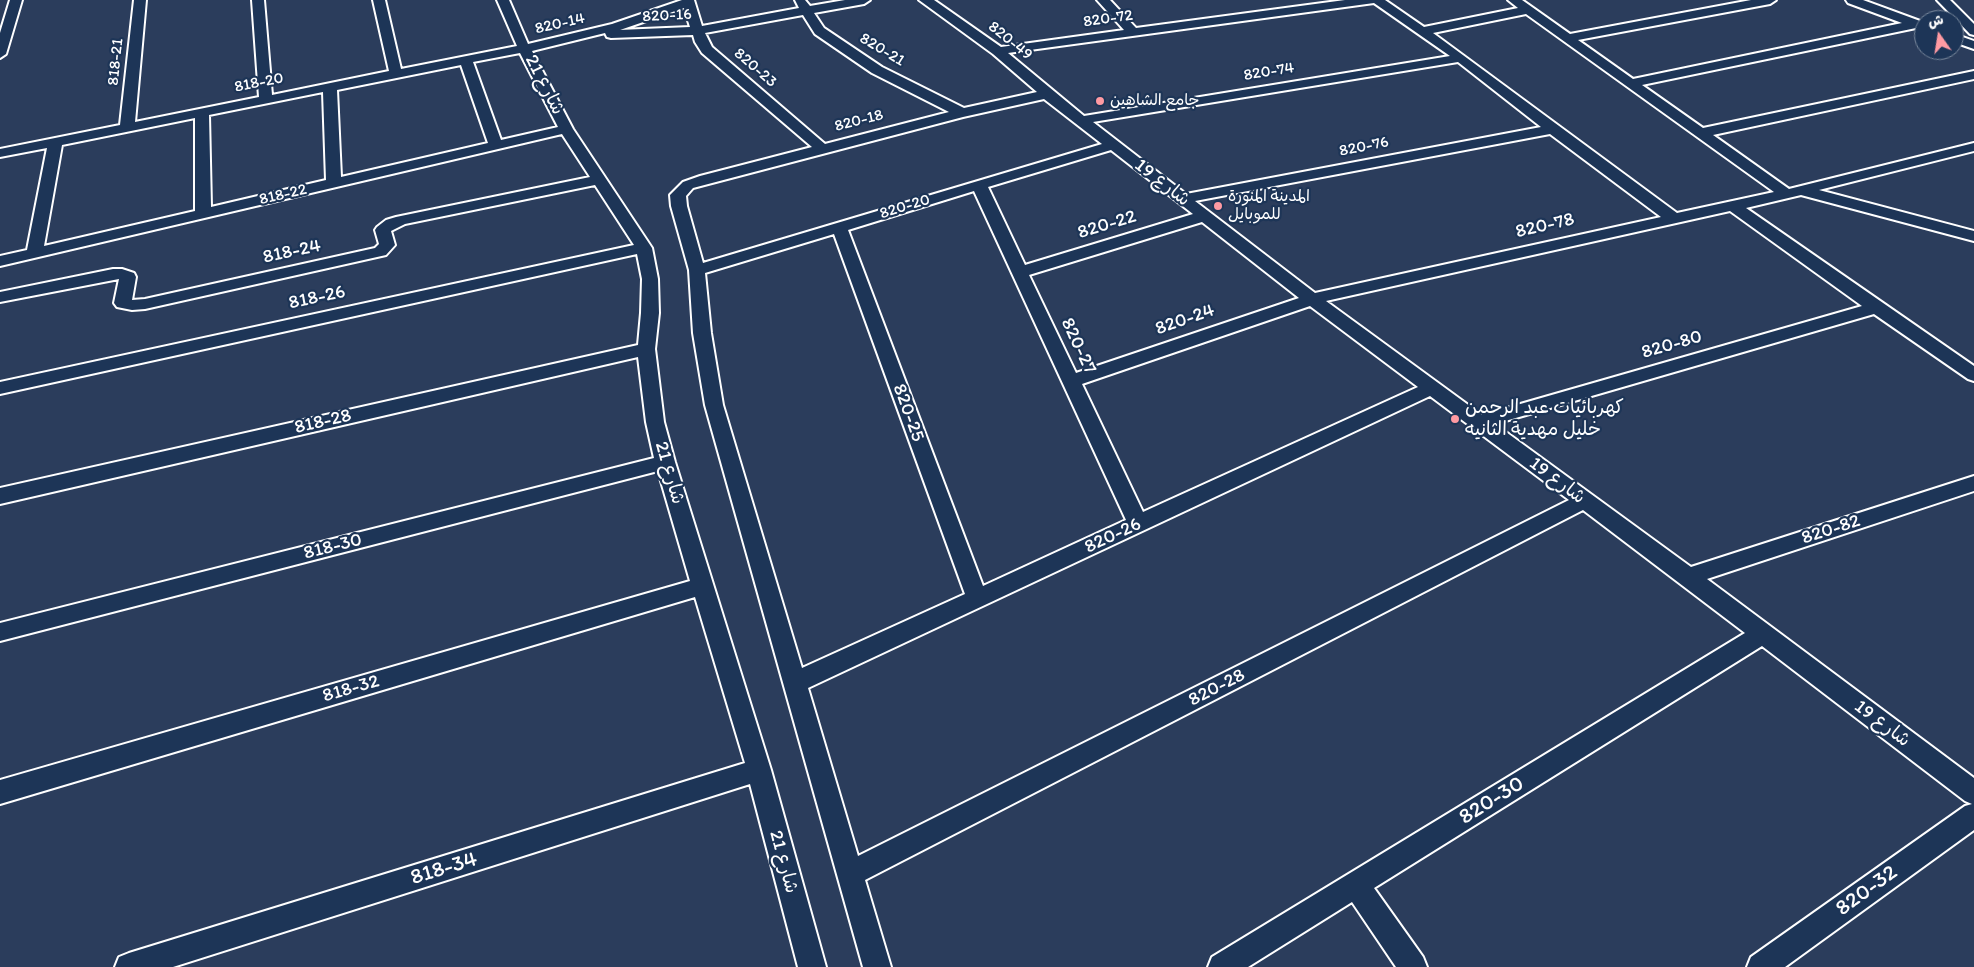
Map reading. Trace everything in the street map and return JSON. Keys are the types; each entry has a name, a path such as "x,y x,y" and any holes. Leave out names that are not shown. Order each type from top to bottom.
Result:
{"street":[{"path":"0,54 16,0"},
{"name":"818-21","path":"127,128 140,0"},
{"path":"258,0 266,100"},
{"path":"379,0 396,74"},
{"name":"شارع 21","path":"502,0 524,48 566,129 644,248 650,279 650,312 646,349 655,422 758,770 812,967"},
{"name":"820-16","path":"590,34 646,34 697,31 802,5 864,0"},
{"name":"820-49","path":"925,0 944,11 998,50 1047,94"},
{"path":"1103,0 1133,32"},
{"name":"820-72","path":"998,50 1372,0"},
{"path":"1377,0 1462,58 1552,129 1673,218"},
{"path":"1515,0 1631,83 1793,192 1971,234"},
{"path":"1568,38 1770,0"},
{"path":"1852,0 1914,23"},
{"path":"1943,0 1974,31"},
{"name":"820-14","path":"524,48 590,34 688,1"},
{"name":"820-23","path":"688,1 701,42 707,50 821,148"},
{"name":"820-21","path":"802,5 819,31 877,70 962,113"},
{"path":"1422,31 1529,10"},
{"path":"1631,83 1914,26"},
{"name":"818-20","path":"0,153 524,48"},
{"name":"820-74","path":"1082,120 1462,58"},
{"path":"466,60 496,145"},
{"path":"1702,132 1974,75"},
{"path":"330,87 334,183"},
{"name":"820-18","path":"697,270 679,206 678,195 696,181 962,113 1047,94"},
{"name":"شارع 19","path":"1047,94 1312,299 1431,388 1688,577 1762,634 1969,783"},
{"path":"202,113 203,214"},
{"name":"818-22","path":"0,261 566,129"},
{"name":"820-76","path":"1182,199 1552,129"},
{"path":"35,252 55,142"},
{"name":"820-20","path":"697,270 1113,145"},
{"name":"820-78","path":"1312,299 1793,192 1974,147"},
{"name":"818-24","path":"0,297 113,274 122,274 128,277 123,303 132,305 145,304 380,252 387,245 383,230 392,223 402,220 600,180"},
{"name":"820-27","path":"980,185 1138,524"},
{"path":"1732,205 1974,376"},
{"name":"820-22","path":"1021,272 1204,216"},
{"name":"820-25","path":"839,227 977,598"},
{"name":"818-26","path":"0,388 644,248"},
{"path":"697,270 702,333 714,405 877,967"},
{"name":"820-24","path":"1071,381 1312,299"},
{"name":"820-80","path":"1479,422 1876,308"},
{"name":"818-28","path":"0,496 646,349"},
{"name":"820-26","path":"794,683 1431,388"},
{"name":"818-30","path":"0,632 666,462"},
{"name":"820-82","path":"1688,577 1974,482"},
{"name":"820-28","path":"849,874 1584,501"},
{"name":"818-32","path":"0,792 703,586"},
{"name":"820-30","path":"1222,967 1762,634"},
{"name":"818-34","path":"129,967 758,770"},
{"name":"820-32","path":"1761,967 1974,815"},
{"path":"1356,885 1413,967"}],"place":[{"name":"جامع الشاهين","path":"1100,101"},
{"name":"المدينة المنورة للموبايل","path":"1218,206"},
{"name":"كهربائيات عبد الرحمن خليل مهدية الثانيه","path":"1455,419"}]}
